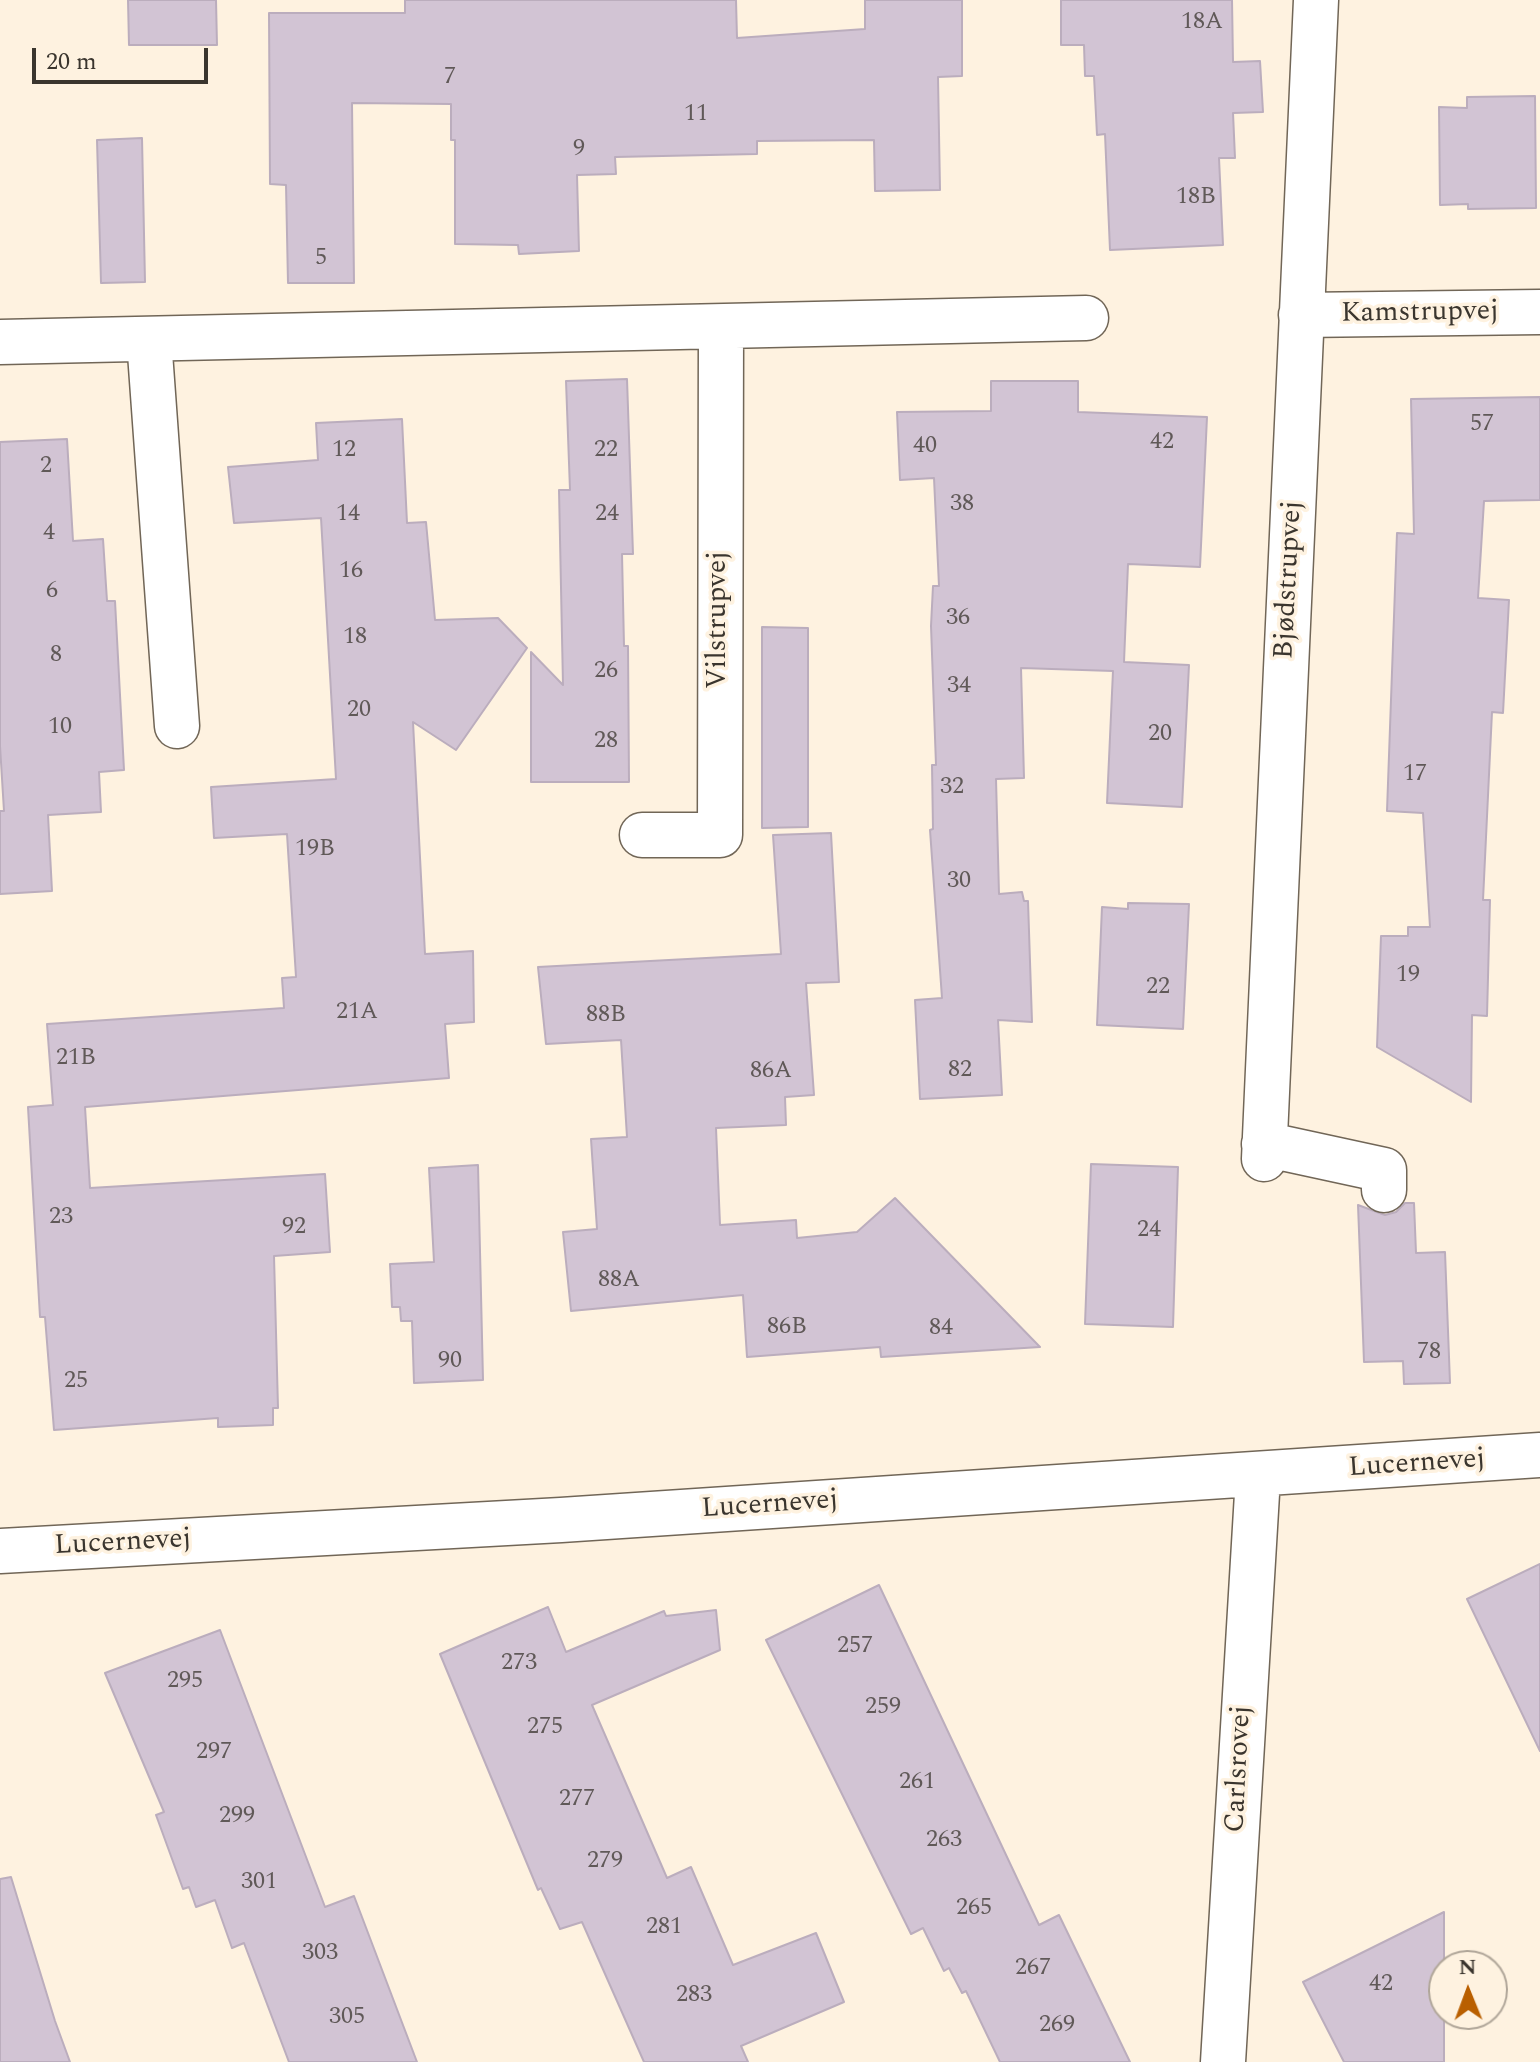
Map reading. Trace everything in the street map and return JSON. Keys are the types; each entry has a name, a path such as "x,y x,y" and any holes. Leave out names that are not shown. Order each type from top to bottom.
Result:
{"street":[{"name":"Bjødstrupvej","path":"1316,0 1264,1152 1384,1170 1384,1190"},
{"name":"Kamstrupvej","path":"1301,315 1540,312"},
{"path":"0,342 1086,318"},
{"name":"Vilstrupvej","path":"642,835 720,835 721,327"},
{"path":"149,339 177,726"},
{"name":"Lucernevej","path":"0,1551 1258,1477 1540,1455"},
{"name":"Carlsrovej","path":"1223,2062 1258,1477"}],"building":[{"path":"128,0 216,0 217,45 129,45"},
{"path":"405,0 736,0 737,38 865,29 865,0 962,0 962,76 938,77 940,190 875,191 874,140 757,141 757,154 615,157 616,174 577,175 579,251 519,254 518,245 455,244 455,140 451,140 451,104 352,103 354,283 288,283 286,185 270,184 269,13 405,13"},
{"path":"1061,0 1232,0 1233,62 1260,61 1263,112 1233,113 1235,158 1219,158 1223,245 1110,250 1105,134 1097,135 1094,76 1085,76 1084,45 1061,45"},
{"path":"1535,96 1536,208 1468,209 1468,204 1440,205 1439,107 1467,108 1467,97"},
{"path":"142,138 145,282 101,283 97,140"},
{"path":"627,379 633,554 622,554 624,646 628,646 629,782 531,782 531,652 563,685 559,490 570,490 566,381"},
{"path":"991,381 1078,381 1078,412 1207,417 1200,567 1128,564 1124,662 1189,665 1182,807 1107,803 1113,671 1021,668 1024,778 996,779 999,894 1022,892 1024,901 1028,901 1032,1022 998,1020 1002,1095 920,1099 915,1000 942,998 930,830 933,829 932,765 936,765 931,626 933,586 939,586 934,478 900,480 897,412 991,411"},
{"path":"1540,397 1540,500 1484,501 1478,598 1509,600 1503,713 1492,712 1483,900 1490,900 1487,1016 1472,1015 1471,1102 1377,1047 1381,936 1408,936 1408,927 1430,927 1423,813 1387,811 1397,533 1414,534 1411,399"},
{"path":"402,419 407,523 426,522 435,620 498,618 527,648 456,750 413,722 425,954 473,951 474,1022 445,1024 449,1078 85,1107 90,1188 325,1174 330,1252 274,1256 278,1408 273,1408 273,1425 218,1427 218,1418 54,1430 45,1317 40,1317 28,1107 53,1105 47,1024 284,1008 282,978 296,977 287,834 214,838 211,787 336,779 321,518 234,523 228,467 318,460 316,423"},
{"path":"67,439 73,541 103,539 107,601 115,601 124,770 99,772 101,812 48,815 52,891 0,894 0,811 4,811 0,746 0,442"},
{"path":"762,627 808,628 808,827 762,828"},
{"path":"831,833 839,982 806,983 814,1095 785,1097 786,1125 716,1128 720,1225 796,1220 797,1238 857,1232 895,1198 1040,1347 881,1357 880,1347 747,1357 743,1295 571,1311 563,1232 597,1229 591,1139 627,1137 621,1040 546,1044 538,967 781,954 773,835"},
{"path":"1128,903 1189,904 1183,1029 1097,1025 1102,907 1128,909"},
{"path":"1091,1164 1178,1167 1173,1327 1085,1324"},
{"path":"478,1165 483,1380 414,1383 412,1321 401,1321 400,1307 392,1307 390,1264 434,1262 429,1168"},
{"path":"1405,1203 1414,1203 1416,1253 1445,1252 1450,1383 1404,1384 1403,1361 1364,1362 1358,1205 1385,1215 1396,1212"},
{"path":"1540,1564 1540,1751 1467,1599"},
{"path":"879,1585 1039,1925 1059,1915 1130,2062 1000,2062 966,1991 962,1993 949,1968 944,1971 923,1928 911,1934 766,1640"},
{"path":"548,1607 566,1652 664,1611 666,1616 716,1610 720,1650 592,1705 667,1878 691,1867 733,1965 816,1933 844,2002 741,2046 748,2062 644,2062 582,1922 560,1929 541,1888 538,1890 440,1654"},
{"path":"220,1630 325,1907 354,1896 417,2062 289,2062 244,1943 232,1948 215,1900 196,1907 189,1887 183,1889 156,1815 164,1812 105,1673"},
{"path":"11,1877 70,2062 0,2062 0,1879"},
{"path":"1444,1912 1444,1950 1428,1950 1428,2030 1444,2030 1444,2062 1344,2062 1303,1982"}]}
